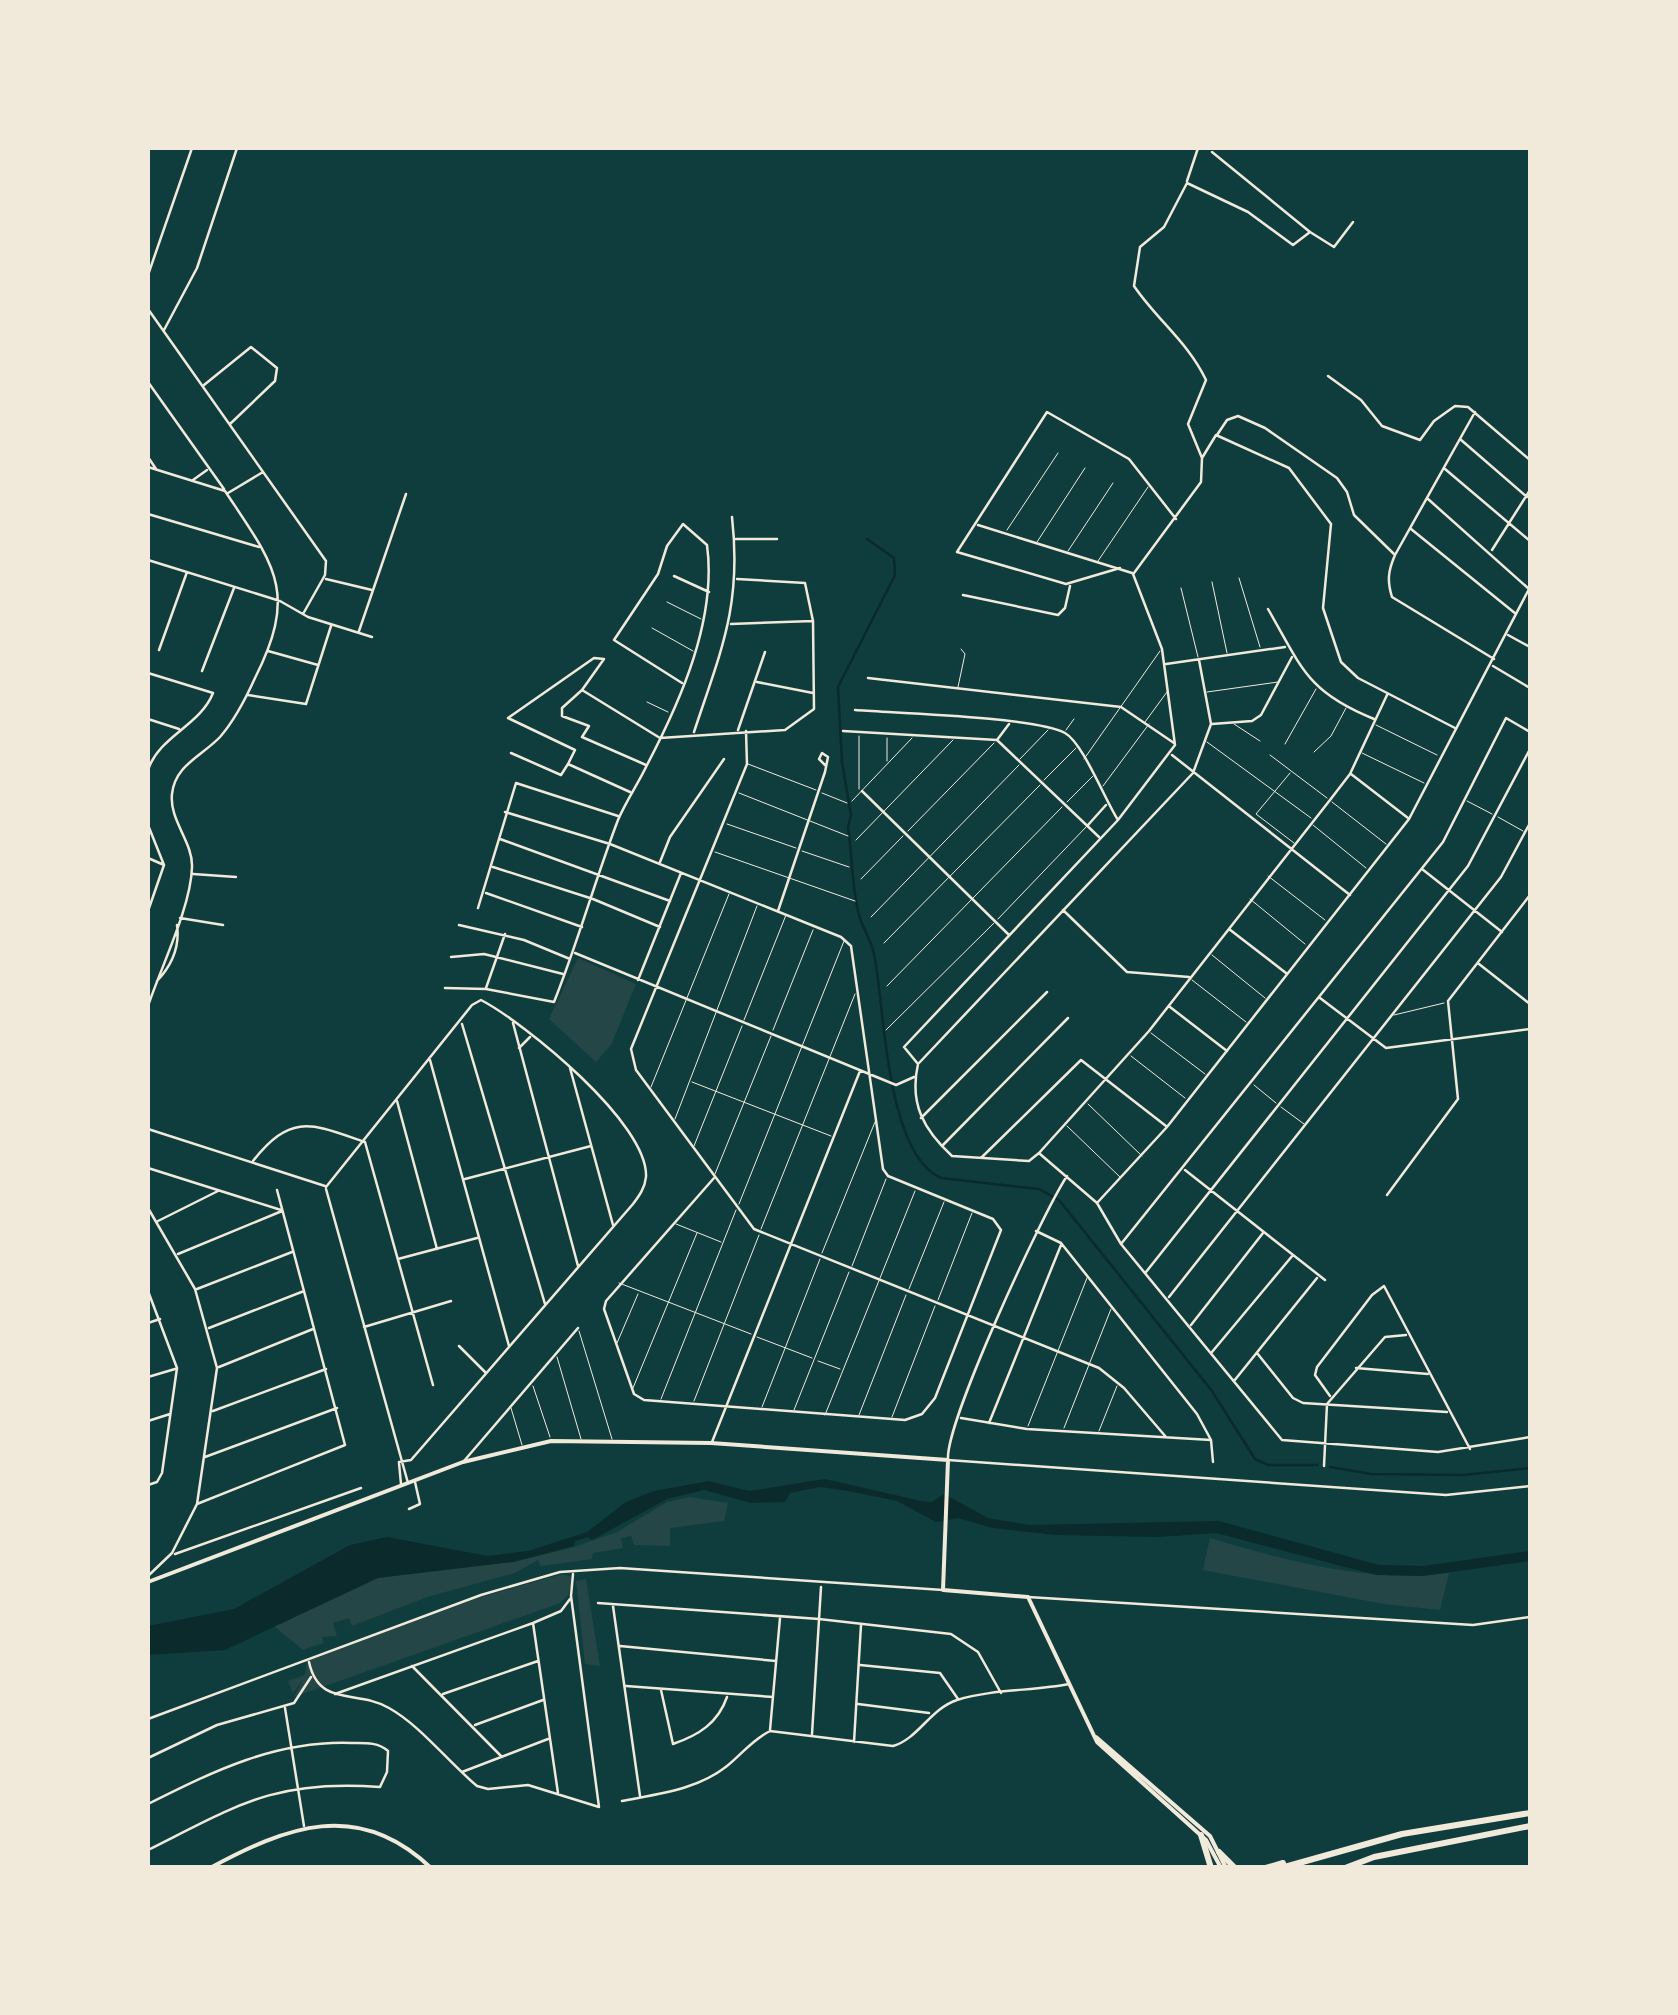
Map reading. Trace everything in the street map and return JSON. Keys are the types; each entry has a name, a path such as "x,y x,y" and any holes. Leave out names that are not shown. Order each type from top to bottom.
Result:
{"highway":[{"path":"1266,1868 1390,1833 1530,1813"},
{"path":"1282,1868 1402,1834 1489,1818"},
{"path":"1337,1868 1530,1826"},
{"path":"1201,1835 1211,1868"},
{"path":"1219,1852 1235,1868"},
{"path":"1345,1868 1358,1863"}],"street":[{"path":"148,276 161,248 192,148"},
{"path":"164,330 204,251 237,148"},
{"path":"1134,574 1201,482 1202,458 1188,424 1206,380 1190,350 1150,310 1133,278 1140,246 1164,227 1187,183 1198,148"},
{"path":"1212,152 1334,247 1354,222"},
{"path":"1187,183 1237,205 1293,245 1310,232"},
{"path":"148,308 326,561 324,578 303,614"},
{"path":"203,386 251,347 277,368 275,382 230,424"},
{"path":"1328,376 1360,400 1382,426 1406,439 1422,439 1434,422 1456,406 1474,412 1530,460"},
{"path":"148,382 261,547 275,575 280,600 268,651 247,694 222,734 182,770 176,782 173,810 190,853 192,874 176,924 179,939 169,968 156,982 148,1006"},
{"path":"1120,568 1070,584 957,552 1047,412 1110,444 1150,484 1176,519"},
{"path":"1474,412 1395,555 1388,572 1392,597 1530,688"},
{"path":"1202,458 1227,420 1238,416 1322,466 1344,486 1354,515 1375,540 1395,555"},
{"path":"1216,435 1289,468 1324,512 1332,533 1323,608 1326,627 1341,662 1387,694 1456,728"},
{"path":"1460,439 1527,497"},
{"path":"148,456 157,470"},
{"path":"148,467 226,492 263,472"},
{"path":"1444,468 1530,541"},
{"path":"192,481 209,469"},
{"path":"1491,552 1530,490"},
{"path":"359,632 406,494"},
{"path":"1097,1204 1167,1127 1409,819 1530,589 1428,499"},
{"path":"148,514 261,547"},
{"path":"693,734 730,624 737,580 732,517"},
{"path":"444,988 486,989 554,1002 584,927 619,816 671,714 682,683 693,651 704,620 710,592 706,542 686,524 667,546 665,563 614,640 682,683"},
{"path":"918,1064 904,1047 1118,820 1175,744 1166,664 1134,574 975,524"},
{"path":"1410,528 1516,614"},
{"path":"734,539 778,539"},
{"path":"148,560 280,600 303,614 372,636"},
{"path":"158,650 188,571"},
{"path":"674,576 710,592"},
{"path":"324,578 373,591"},
{"path":"582,690 660,738 785,730 811,712 816,693 814,621 805,583 737,580"},
{"path":"963,595 1058,615 1065,608 1070,584"},
{"path":"202,671 235,587"},
{"path":"1268,609 1292,657 1316,689 1374,722"},
{"path":"730,624 814,621"},
{"path":"247,694 302,706 310,700 331,624"},
{"path":"1506,634 1530,647"},
{"path":"1166,664 1287,647"},
{"path":"268,651 320,665"},
{"path":"738,732 764,652"},
{"path":"1210,724 1261,715 1292,657"},
{"path":"511,753 561,775 589,726 561,713 604,659 594,658 508,718 575,750"},
{"path":"1199,660 1210,724 1207,742 1193,773 918,1064 915,1076 923,1128 952,1156 1028,1161 1039,1153 1169,1006 1350,774 1387,694"},
{"path":"148,672 213,693 194,722 149,762 148,770"},
{"path":"868,678 1121,707 1175,744"},
{"path":"756,681 816,693"},
{"path":"855,710 1010,723 1064,733 1084,759 1118,820"},
{"path":"1122,1244 1442,842 1506,718 1530,732"},
{"path":"148,719 182,730"},
{"path":"996,740 1010,723"},
{"path":"843,730 996,740 1100,838"},
{"path":"746,731 746,764 736,792 631,1049 636,1070 714,1178 760,1232 1089,1363 1118,1382 1166,1437"},
{"path":"582,737 647,766"},
{"path":"1146,1272 1449,890 1496,816 1530,749"},
{"path":"1171,754 1350,894"},
{"path":"659,864 670,837 724,760"},
{"path":"568,764 632,793"},
{"path":"778,912 826,766"},
{"path":"1350,774 1409,819"},
{"path":"478,908 516,783 619,816"},
{"path":"861,792 1010,935"},
{"path":"1087,826 1108,804"},
{"path":"505,812 610,844 843,939 853,953 880,1161 888,1176 993,1219 1000,1234 931,1405 906,1420 890,1420 660,1402 644,1400 632,1391 604,1304 714,1178"},
{"path":"1168,1298 1476,910 1501,877 1530,823"},
{"path":"148,825 164,865 148,911"},
{"path":"498,838 670,900"},
{"path":"148,859 161,856"},
{"path":"148,859 164,865"},
{"path":"491,867 593,899 660,926"},
{"path":"1421,868 1503,932"},
{"path":"638,982 681,873"},
{"path":"192,874 236,877"},
{"path":"484,892 584,927"},
{"path":"1387,1195 1458,1098 1448,1002 1530,895"},
{"path":"1064,910 1128,972 1184,974 1190,978"},
{"path":"178,918 223,925"},
{"path":"459,925 505,934 572,959"},
{"path":"1228,928 1288,974"},
{"path":"486,989 494,956 505,934"},
{"path":"574,953 896,1085 915,1076"},
{"path":"451,958 494,956 564,974"},
{"path":"1478,963 1530,1004"},
{"path":"920,1119 1047,992"},
{"path":"1319,997 1386,1048 1530,1029"},
{"path":"326,1187 482,1000 570,1068 617,1117 640,1152 646,1178 639,1197 411,1460 399,1462"},
{"path":"1169,1006 1227,1052"},
{"path":"942,1146 1068,1018"},
{"path":"460,1022 545,1306"},
{"path":"513,1023 578,1268"},
{"path":"518,1049 530,1037"},
{"path":"430,1059 509,1346"},
{"path":"980,1159 1081,1060 1167,1127"},
{"path":"570,1068 613,1226"},
{"path":"711,1443 860,1071"},
{"path":"397,1099 438,1249"},
{"path":"253,1161 274,1135 308,1124 365,1142"},
{"path":"148,1129 326,1187"},
{"path":"365,1142 433,1385"},
{"path":"464,1180 591,1146"},
{"path":"1039,1153 1097,1204 1122,1244 1282,1440 1470,1450 1530,1437"},
{"path":"148,1168 283,1210"},
{"path":"1184,1168 1324,1280"},
{"path":"943,1590 948,1460 959,1417 1036,1231 1066,1176"},
{"path":"326,1187 405,1485"},
{"path":"156,1222 220,1190"},
{"path":"197,1504 344,1448 337,1408 277,1190"},
{"path":"148,1208 196,1290 217,1368 197,1504 172,1553 148,1579"},
{"path":"177,1254 283,1210"},
{"path":"1036,1231 1061,1244 1197,1414 1211,1440 1213,1462"},
{"path":"1190,1326 1264,1232"},
{"path":"397,1260 480,1238"},
{"path":"989,1424 1061,1244"},
{"path":"196,1290 294,1251"},
{"path":"1211,1353 1293,1255"},
{"path":"1234,1382 1319,1276"},
{"path":"1330,1396 1314,1376 1316,1368 1372,1295 1381,1286 1386,1287 1470,1450"},
{"path":"148,1291 177,1368 160,1479 148,1485"},
{"path":"208,1329 304,1291"},
{"path":"362,1327 450,1302"},
{"path":"148,1323 161,1318"},
{"path":"463,1462 578,1328"},
{"path":"217,1368 314,1329"},
{"path":"1324,1466 1330,1396 1385,1336 1410,1336"},
{"path":"459,1346 486,1373"},
{"path":"1257,1353 1293,1398 1303,1403 1451,1412"},
{"path":"148,1377 177,1368"},
{"path":"1355,1368 1430,1374"},
{"path":"212,1412 326,1369"},
{"path":"204,1457 337,1408"},
{"path":"148,1421 171,1414"},
{"path":"959,1417 1027,1428 1211,1440"},
{"path":"148,1579 463,1462 522,1446 581,1438 711,1443 1446,1495 1530,1486"},
{"path":"409,1509 420,1504 415,1481"},
{"path":"172,1553 178,1555 362,1488"},
{"path":"148,1718 481,1595 560,1572 620,1568 1474,1625 1530,1617"},
{"path":"309,1660 317,1685 333,1695 392,1708 461,1773 488,1790 528,1786 599,1807 571,1596 574,1573"},
{"path":"812,1735 821,1584"},
{"path":"333,1695 533,1624 561,1610 571,1596"},
{"path":"1028,1597 1096,1738 1118,1765 1201,1835 1223,1868"},
{"path":"598,1604 819,1619 951,1634 978,1652 1002,1694"},
{"path":"612,1604 641,1797"},
{"path":"770,1730 780,1616"},
{"path":"854,1743 861,1623"},
{"path":"533,1624 558,1794"},
{"path":"618,1646 776,1661"},
{"path":"441,1694 538,1661"},
{"path":"411,1665 502,1757"},
{"path":"858,1665 940,1673 958,1700"},
{"path":"148,1758 217,1725 294,1702 312,1676"},
{"path":"622,1801 684,1788 726,1768 754,1739 770,1730 854,1743 900,1744 930,1713 958,1700 1070,1684"},
{"path":"624,1686 773,1698"},
{"path":"660,1688 673,1744 705,1730 722,1711 728,1694"},
{"path":"474,1726 544,1700"},
{"path":"856,1704 930,1713"},
{"path":"285,1706 304,1826"},
{"path":"461,1773 550,1738"},
{"path":"1096,1738 1210,1836 1223,1868"},
{"path":"148,1804 235,1762 291,1746 320,1742 384,1746 389,1758 380,1787 297,1785 252,1798 148,1850"},
{"path":"210,1868 304,1826 370,1832 431,1868"}],"lane":[{"path":"1006,532 1058,453"},
{"path":"1036,542 1085,468"},
{"path":"1068,551 1113,483"},
{"path":"1098,561 1150,484"},
{"path":"1240,578 1261,650"},
{"path":"1212,582 1227,656"},
{"path":"1181,588 1199,660"},
{"path":"667,602 704,620"},
{"path":"652,628 693,651"},
{"path":"958,687 966,654 961,649"},
{"path":"1084,759 1162,649"},
{"path":"1206,692 1278,682"},
{"path":"1100,788 1171,686"},
{"path":"1284,744 1316,689"},
{"path":"647,702 671,714"},
{"path":"1314,752 1332,736 1346,708"},
{"path":"1064,733 1074,718"},
{"path":"1232,722 1260,741"},
{"path":"1374,722 1441,757"},
{"path":"871,916 1048,730"},
{"path":"858,732 861,792"},
{"path":"886,765 888,734"},
{"path":"852,800 914,736"},
{"path":"856,840 956,738"},
{"path":"861,879 996,740"},
{"path":"1207,742 1369,870"},
{"path":"884,943 1076,748"},
{"path":"1360,752 1427,785"},
{"path":"1270,755 1388,846"},
{"path":"746,764 847,802"},
{"path":"1292,770 1256,814 1294,843"},
{"path":"887,986 1092,776"},
{"path":"736,792 848,836"},
{"path":"1464,800 1525,833"},
{"path":"724,822 849,867"},
{"path":"886,1030 1087,826"},
{"path":"712,851 855,901"},
{"path":"1268,876 1328,922"},
{"path":"650,1090 730,892"},
{"path":"1250,899 1309,947"},
{"path":"674,1122 758,904"},
{"path":"693,1149 786,915"},
{"path":"714,1178 814,926"},
{"path":"660,1402 843,939"},
{"path":"1209,953 1268,1000"},
{"path":"1190,978 1248,1024"},
{"path":"693,1404 858,987"},
{"path":"1394,1015 1448,1002"},
{"path":"1149,1030 1207,1076"},
{"path":"1129,1054 1188,1100"},
{"path":"689,1081 834,1137"},
{"path":"1251,1083 1306,1126"},
{"path":"1086,1102 1142,1156"},
{"path":"761,1410 875,1122"},
{"path":"1064,1124 1121,1178"},
{"path":"793,1413 888,1176"},
{"path":"825,1415 916,1188"},
{"path":"858,1418 945,1199"},
{"path":"890,1420 973,1211"},
{"path":"673,1222 723,1243"},
{"path":"632,1391 698,1233"},
{"path":"1027,1428 1088,1277"},
{"path":"619,1283 843,1370"},
{"path":"616,1346 640,1291"},
{"path":"1063,1431 1112,1307"},
{"path":"578,1328 612,1439"},
{"path":"556,1354 581,1438"},
{"path":"1098,1434 1118,1382"},
{"path":"532,1383 551,1441"},
{"path":"511,1408 522,1446"}],"shaded area":[{"path":"578,958 636,984 611,1045 596,1062 549,1019"},
{"path":"825,1479 921,1501 932,1502 944,1494 988,1518 1029,1525 1219,1521 1379,1565 1423,1566 1530,1551 1530,1561 1423,1576 1376,1575 1216,1533 1158,1537 1056,1535 992,1528 958,1518 936,1522 897,1501 820,1487 790,1493 785,1502 751,1503 704,1490 667,1499 592,1540 588,1537 575,1541 574,1546 513,1562 378,1578 225,1650 148,1655 148,1626 234,1609 350,1545 387,1537 488,1556 528,1551 587,1532 626,1502 654,1491 709,1481 749,1491"},
{"path":"690,1497 728,1503 724,1521 670,1528 670,1546 634,1545 631,1536 621,1538 623,1548 593,1553 592,1559 541,1566 538,1560 515,1573 427,1597 352,1626 349,1618 333,1623 337,1636 322,1637 323,1643 303,1650 263,1617 400,1563 457,1567 514,1562 574,1547 617,1532 667,1502"},
{"path":"1210,1538 1328,1568 1389,1575 1449,1573 1440,1610 1384,1604 1203,1570"},
{"path":"562,1574 572,1577 569,1594 560,1603 294,1697 302,1681 293,1693 288,1681 305,1675 307,1660 481,1597"},
{"path":"586,1579 600,1666 585,1664 576,1581"}],"waterway":[{"path":"867,539 894,558 895,575 838,687 842,762 851,815 848,827 856,901 874,954 891,1076 908,1140 922,1163 941,1178 1039,1189 1059,1200 1212,1391 1255,1459 1268,1465 1317,1465"},
{"path":"1330,1467 1371,1474 1463,1475 1530,1468"}]}
